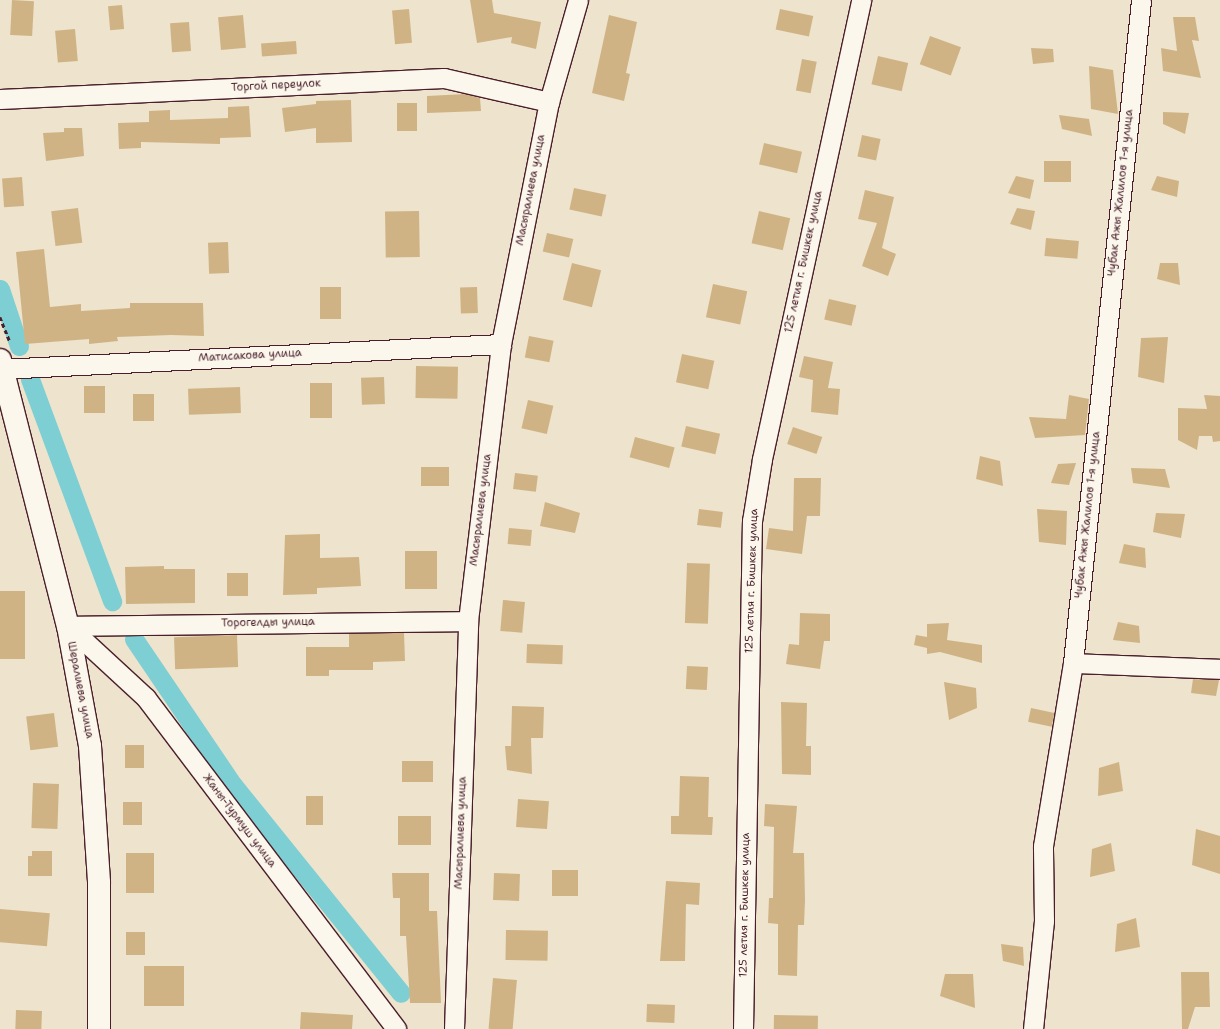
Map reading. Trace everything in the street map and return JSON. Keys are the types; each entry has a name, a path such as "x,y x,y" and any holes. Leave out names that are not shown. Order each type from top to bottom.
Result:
{"street":[{"name":"Масыралиева улица","path":"454,1029 468,621 500,344 549,102 578,0"},
{"name":"125 летия г. Бишкек улица","path":"743,1029 752,521 762,459 861,0"},
{"name":"Чубак Ажы Жалилов 1-я улица","path":"1033,1029 1044,921 1044,846 1073,663 1141,0"},
{"name":"Торгой переулок","path":"0,99 444,78 549,102"},
{"name":"Матисакова улица","path":"3,360 500,344"},
{"name":"Шералиева улица","path":"3,360 68,626 90,746 99,883 99,1029"},
{"name":"Торогелды улица","path":"68,626 468,621"},
{"name":"Жаны-Турмуш улица","path":"68,626 146,698 392,1027"},
{"path":"1073,663 1220,669"}],"path":[{"path":"0,317 3,360"}],"building":[{"path":"12,0 34,1 32,36 10,35"},
{"path":"470,0 492,0 494,13 541,22 536,49 511,43 512,37 477,43"},
{"path":"122,5 124,29 110,30 108,6"},
{"path":"409,9 412,43 395,44 392,10"},
{"path":"780,9 813,16 809,37 776,30"},
{"path":"243,15 246,48 221,50 218,17"},
{"path":"609,15 637,22 626,73 630,74 624,101 592,93"},
{"path":"1173,17 1195,17 1199,41 1192,40 1201,78 1163,71 1161,48 1177,51"},
{"path":"189,22 191,51 172,52 170,23"},
{"path":"75,29 78,61 58,63 55,31"},
{"path":"930,36 961,47 951,75 920,64"},
{"path":"296,41 297,54 262,56 261,43"},
{"path":"1031,48 1053,49 1054,62 1033,64"},
{"path":"878,56 908,63 902,91 871,84"},
{"path":"802,59 817,62 811,93 796,90"},
{"path":"1089,66 1113,70 1118,114 1091,109"},
{"path":"466,94 480,98 481,111 427,113 427,96"},
{"path":"351,100 352,142 316,143 316,128 285,132 282,108 316,104 316,101"},
{"path":"397,103 417,103 417,131 397,131"},
{"path":"249,106 251,137 220,138 220,144 141,142 141,148 119,149 118,123 149,122 149,111 170,110 170,120 228,118 228,107"},
{"path":"1163,112 1189,113 1185,134 1163,124"},
{"path":"1059,115 1089,119 1092,136 1062,129"},
{"path":"64,128 82,128 84,156 46,161 43,133 64,132"},
{"path":"862,135 881,139 876,160 857,157"},
{"path":"764,143 802,152 797,173 759,164"},
{"path":"1044,161 1071,161 1071,182 1044,182"},
{"path":"1016,176 1034,180 1030,199 1008,193"},
{"path":"1157,176 1179,181 1177,197 1151,190"},
{"path":"22,177 24,206 4,207 2,178"},
{"path":"574,188 606,195 602,216 569,210"},
{"path":"865,190 894,197 882,248 896,254 888,276 862,266 877,223 858,219"},
{"path":"78,208 82,243 55,246 51,211"},
{"path":"1017,208 1035,211 1031,230 1010,224"},
{"path":"419,211 420,257 386,258 385,212"},
{"path":"759,211 790,218 783,250 752,243"},
{"path":"547,233 573,239 569,258 543,252"},
{"path":"1046,238 1079,241 1077,259 1044,256"},
{"path":"228,242 229,273 209,274 208,243"},
{"path":"44,249 50,307 81,304 81,311 130,308 130,303 203,303 204,336 171,335 117,337 118,341 89,344 89,339 25,344 16,252"},
{"path":"572,263 601,270 592,307 563,300"},
{"path":"1160,263 1178,263 1180,285 1157,279"},
{"path":"713,284 747,291 740,325 706,317"},
{"path":"320,287 341,287 341,319 320,319"},
{"path":"477,287 478,313 461,314 460,288"},
{"path":"829,299 856,305 852,326 824,319"},
{"path":"529,336 554,341 549,362 525,358"},
{"path":"1168,337 1164,383 1138,377 1141,338"},
{"path":"682,354 714,361 708,389 676,382"},
{"path":"804,356 833,362 828,388 840,389 838,415 811,412 813,380 799,377"},
{"path":"416,366 458,367 457,399 415,398"},
{"path":"384,377 385,404 362,405 361,378"},
{"path":"310,383 332,383 332,418 310,418"},
{"path":"84,386 105,386 105,413 84,413"},
{"path":"240,387 241,413 189,415 188,389"},
{"path":"133,394 154,394 154,421 133,421"},
{"path":"1069,395 1089,399 1085,435 1035,438 1029,417 1066,419"},
{"path":"1204,395 1220,396 1220,441 1213,442 1212,436 1199,436 1197,450 1178,440 1178,408 1207,409"},
{"path":"528,400 553,406 547,434 521,428"},
{"path":"686,426 720,434 715,454 681,446"},
{"path":"793,427 822,437 816,454 787,444"},
{"path":"635,437 675,448 669,468 630,457"},
{"path":"980,456 1000,461 1003,486 976,479"},
{"path":"1076,463 1069,485 1051,483 1058,464"},
{"path":"421,467 449,467 449,486 421,486"},
{"path":"1131,468 1165,469 1170,488 1133,483"},
{"path":"515,473 538,476 536,492 513,489"},
{"path":"794,478 821,478 820,516 807,516 802,554 766,549 769,528 793,531"},
{"path":"545,502 580,513 575,533 540,526"},
{"path":"699,509 723,512 721,528 697,525"},
{"path":"1037,509 1067,511 1066,545 1039,542"},
{"path":"1156,513 1185,514 1181,538 1153,532"},
{"path":"509,528 532,530 531,546 508,544"},
{"path":"320,534 320,558 359,557 361,586 317,588 317,594 283,595 285,535"},
{"path":"1124,544 1145,548 1146,568 1119,563"},
{"path":"405,551 437,551 437,589 405,589"},
{"path":"687,563 710,564 708,624 685,623"},
{"path":"164,566 164,569 195,569 195,603 126,604 125,567"},
{"path":"227,573 248,573 248,596 227,596"},
{"path":"0,591 25,591 25,659 0,659"},
{"path":"503,600 525,602 522,633 500,631"},
{"path":"800,613 830,614 830,641 824,641 820,669 786,664 789,644 799,645"},
{"path":"1118,622 1139,626 1140,643 1113,640"},
{"path":"949,623 947,640 982,645 982,663 940,652 927,654 927,648 914,645 916,635 927,637 927,624"},
{"path":"349,633 404,633 405,661 373,662 373,670 329,670 329,676 306,676 306,647 349,647"},
{"path":"237,635 238,667 175,669 174,637"},
{"path":"527,644 563,645 562,664 526,663"},
{"path":"687,666 708,667 707,690 686,689"},
{"path":"1193,679 1219,680 1216,696 1191,693"},
{"path":"944,682 976,688 977,708 949,720"},
{"path":"781,702 807,703 806,746 811,746 811,775 782,774"},
{"path":"512,706 544,707 543,738 531,738 532,774 507,770 505,746 511,746"},
{"path":"1031,708 1054,713 1052,727 1028,722"},
{"path":"54,713 58,747 30,750 26,716"},
{"path":"125,745 144,745 144,768 125,768"},
{"path":"402,761 433,761 433,782 402,782"},
{"path":"1119,762 1123,791 1098,796 1099,768"},
{"path":"680,776 709,777 708,817 713,817 712,835 671,834 671,816 679,816"},
{"path":"33,783 59,784 57,829 31,828"},
{"path":"306,796 323,796 323,825 306,825"},
{"path":"518,799 549,801 547,829 516,827"},
{"path":"123,802 142,802 142,825 123,825"},
{"path":"765,804 797,806 793,853 804,853 805,900 804,925 798,925 797,976 778,975 778,924 768,923 769,898 773,898 774,827 764,826"},
{"path":"398,816 431,816 431,845 398,845"},
{"path":"1196,829 1220,836 1220,874 1192,865"},
{"path":"1111,843 1115,871 1090,877 1092,849"},
{"path":"32,851 52,851 52,876 28,876 28,856 32,856"},
{"path":"126,853 154,853 154,893 126,893"},
{"path":"552,870 578,870 578,896 552,896"},
{"path":"392,873 429,873 429,911 437,911 441,1003 410,1003 406,936 400,936 400,898 393,898"},
{"path":"494,873 520,874 519,901 493,900"},
{"path":"666,881 700,883 699,905 686,904 685,961 660,961"},
{"path":"0,909 50,913 47,946 0,942"},
{"path":"1136,918 1140,947 1115,952 1117,924"},
{"path":"506,930 548,931 547,961 505,960"},
{"path":"126,932 145,932 145,955 126,955"},
{"path":"1001,944 1023,947 1024,966 1003,961"},
{"path":"144,966 184,966 184,1006 144,1006"},
{"path":"1181,972 1209,972 1210,1007 1195,1007 1188,1029 1182,1029"},
{"path":"945,974 973,974 975,1008 940,996"},
{"path":"493,978 517,980 513,1029 489,1029"},
{"path":"647,1004 675,1005 674,1023 646,1022"},
{"path":"16,1010 42,1011 41,1029 15,1029"},
{"path":"301,1012 353,1015 352,1029 300,1029"},
{"path":"774,1015 818,1016 818,1029 774,1029"}],"waterway":[{"path":"0,289 19,346"},
{"path":"30,379 112,601"},
{"path":"134,639 233,785 401,993"}]}
